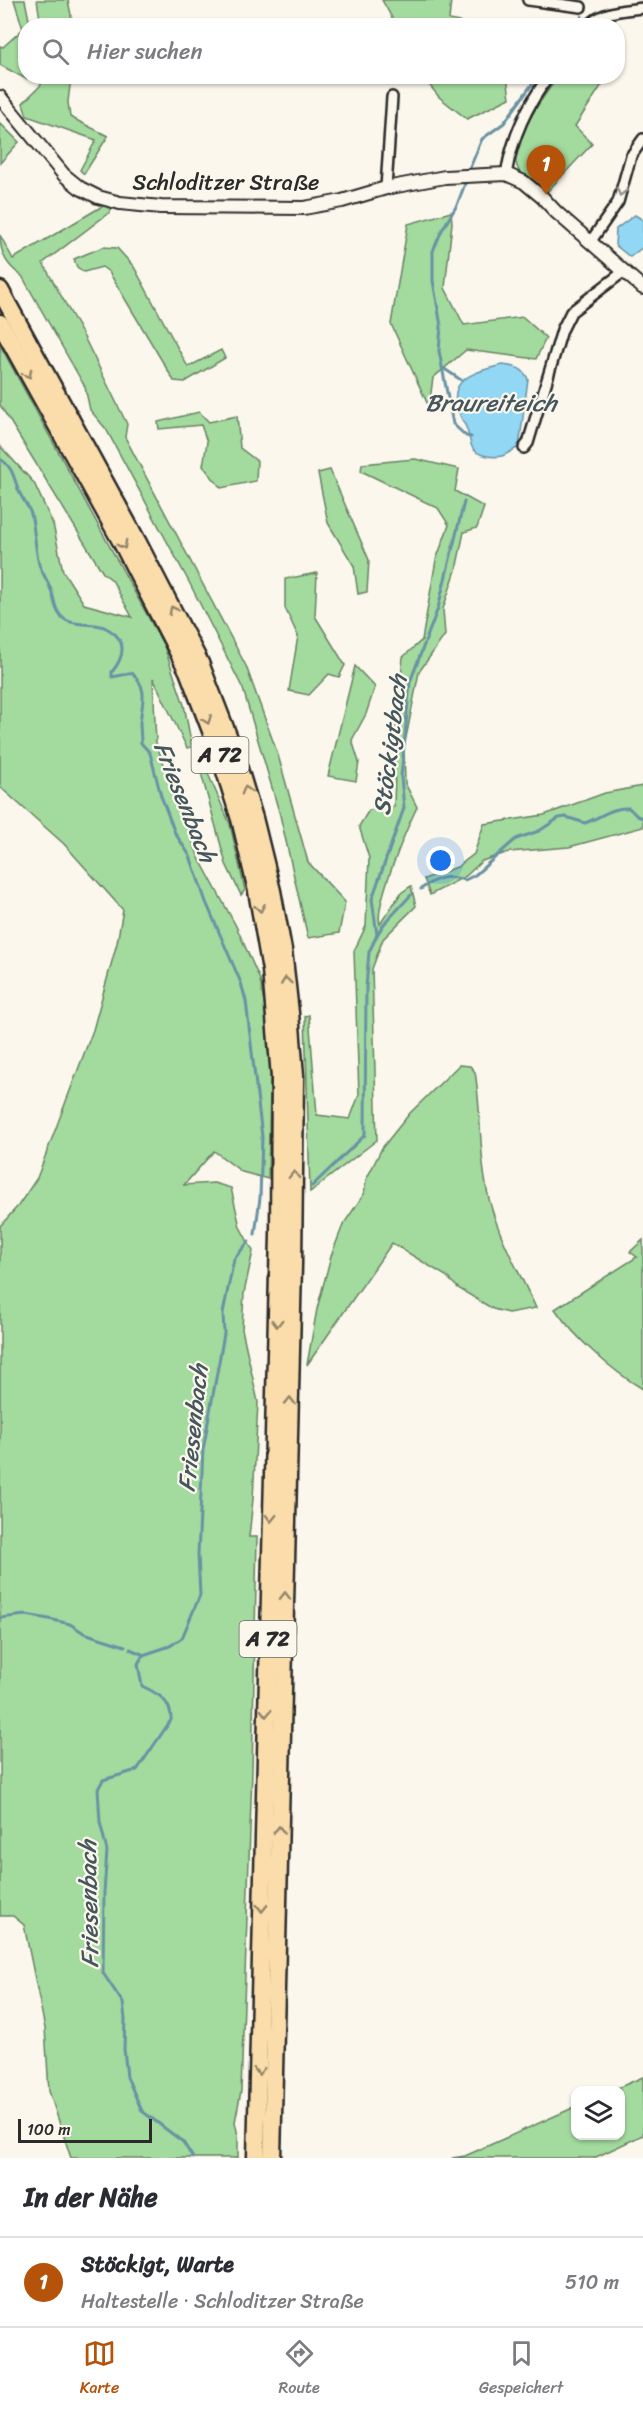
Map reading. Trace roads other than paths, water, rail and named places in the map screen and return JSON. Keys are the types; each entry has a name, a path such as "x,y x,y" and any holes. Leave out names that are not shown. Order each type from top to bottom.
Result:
{"highway":[{"name":"A 72","path":"0,290 138,541 200,663 232,746 254,818 272,891 283,950 295,1076 286,1234 256,2158"},
{"name":"A 72","path":"0,323 121,541 188,671 218,749 240,819 257,891 271,970 277,1024 286,1234"},
{"name":"A 72","path":"272,2158 285,1265"}],"street":[{"path":"528,0 579,4 588,18"},
{"path":"603,18 621,10 643,8"},
{"path":"543,84 531,101 511,146 506,174 524,182 591,241 622,272 643,288"},
{"name":"Schloditzer Straße","path":"0,97 64,175 80,188 98,197 120,203 161,207 304,208 342,201 386,188 445,177 506,174"},
{"path":"386,188 392,97"},
{"path":"591,241 618,202 631,156 643,139"},
{"path":"524,448 528,444 562,330 571,312 622,272"}],"water":[{"path":"635,215 643,220 643,247 630,257 615,245 616,229"},
{"name":"Braureiteich","path":"503,365 521,370 528,379 519,447 502,456 490,456 477,452 472,447 458,411 455,399 456,390 468,377"}],"waterway":[{"name":"Stöckigtbach","path":"469,170 482,139 504,123 532,84"},
{"name":"Stöckigtbach","path":"466,181 457,205 433,251 433,281 441,326 439,351 453,424 466,436 471,437"},
{"path":"443,368 461,380"},
{"name":"Friesenbach","path":"0,459 10,468 31,514 39,564 58,612 67,621 98,625 112,631 122,647 122,653 112,672 112,677 132,673 141,685 143,690 141,743 150,753 161,796 175,833 190,856 206,902 241,983 246,1001 262,1137 260,1198 255,1234"},
{"name":"Stöckigtbach","path":"312,1186 365,1135 366,987 369,952 377,935 372,899 404,808 401,777 410,682 438,608 464,502"},
{"path":"421,889 442,878 452,877 465,880 475,875 516,839 539,831 559,818 566,817 585,823 623,808 629,808 637,816 643,818"},
{"path":"377,935 411,895"},
{"name":"Friesenbach","path":"193,2158 183,2142 142,2111 127,2077 123,2003 103,1973 107,1851 100,1822 98,1789 103,1780 137,1770 171,1720 171,1713 166,1703 158,1695 142,1686 138,1664 143,1655 170,1646 182,1638 200,1595 198,1555 203,1450 224,1334 223,1313 234,1259 249,1241"},
{"path":"0,1618 26,1615 49,1619 70,1624 84,1633 125,1646"},
{"path":"130,1649 142,1654"}],"place":[{"name":"Stöckigt, Warte","path":"546,195"}]}
